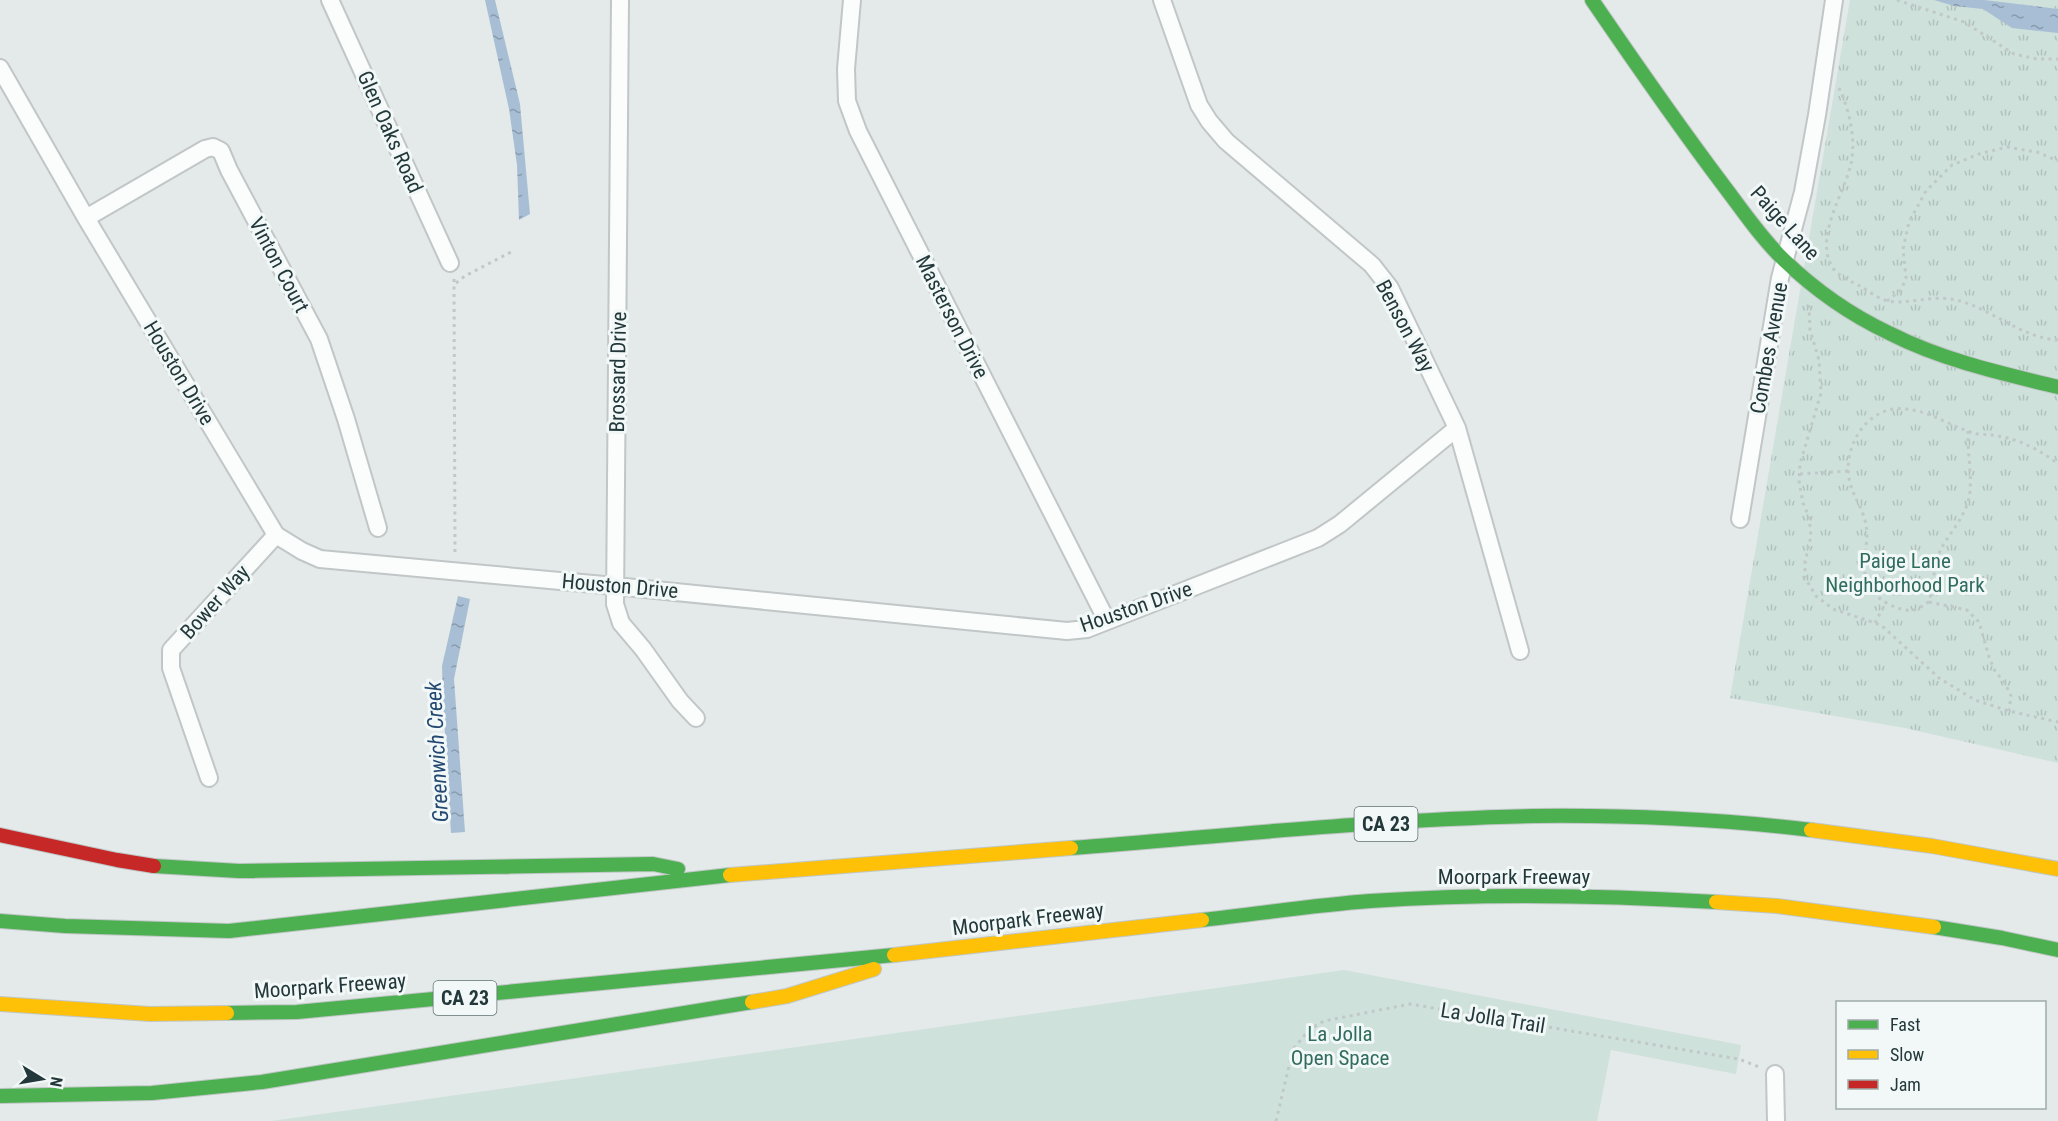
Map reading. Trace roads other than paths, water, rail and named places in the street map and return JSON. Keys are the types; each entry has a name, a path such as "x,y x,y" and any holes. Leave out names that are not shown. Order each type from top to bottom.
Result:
{"main road":[{"name":"Paige Lane","path":"1592,0 1695,149 1784,260 1817,287 1865,320 1903,340 1943,357 2058,387"},
{"name":"CA 23","path":"0,921 65,926 229,931 713,876 1431,820 1549,816 1695,820 1821,831 1955,849 2058,869"},
{"path":"0,835 117,860 169,868 238,871 653,864 713,876"},
{"name":"Moorpark Freeway","path":"0,1004 150,1014 297,1012 929,951 1369,901 1487,896 1645,898 1777,906 1899,921 2058,950"},
{"path":"0,1096 152,1093 262,1082 788,996 929,951"}],"street":[{"name":"Glen Oaks Road","path":"330,0 452,270"},
{"name":"Brossard Drive","path":"620,0 615,604 621,622 680,701 696,718"},
{"name":"Masterson Drive","path":"852,0 846,69 847,101 858,131 1107,621"},
{"name":"Benson Way","path":"1162,0 1199,105 1209,121 1226,141 1372,265 1390,288 1457,428 1520,651"},
{"name":"Combes Avenue","path":"1740,519 1784,260 1803,192 1817,115 1834,0"},
{"name":"Houston Drive","path":"0,68 86,218 276,535 320,559 1067,631 1087,629 1318,538 1340,524 1457,428"},
{"name":"Vinton Court","path":"86,218 205,149 213,147 221,151 319,339 346,419 378,528"},
{"name":"Bower Way","path":"209,778 171,668 171,650 276,535"},
{"path":"1775,1074 1776,1121"}],"water":[{"path":"485,0 495,0 520,104 530,214 519,220 517,165 509,109"},
{"path":"1934,0 1984,0 2058,9 2058,33 2012,28 1983,9 1954,6"},
{"path":"458,596 470,599 454,679 465,832 451,833 442,666"}],"park label":[{"name":"Paige Lane Neighborhood Park","path":"1905,573"},
{"name":"La Jolla Open Space","path":"1340,1046"}],"water label":[{"name":"Greenwich Creek","path":"437,752"}]}
